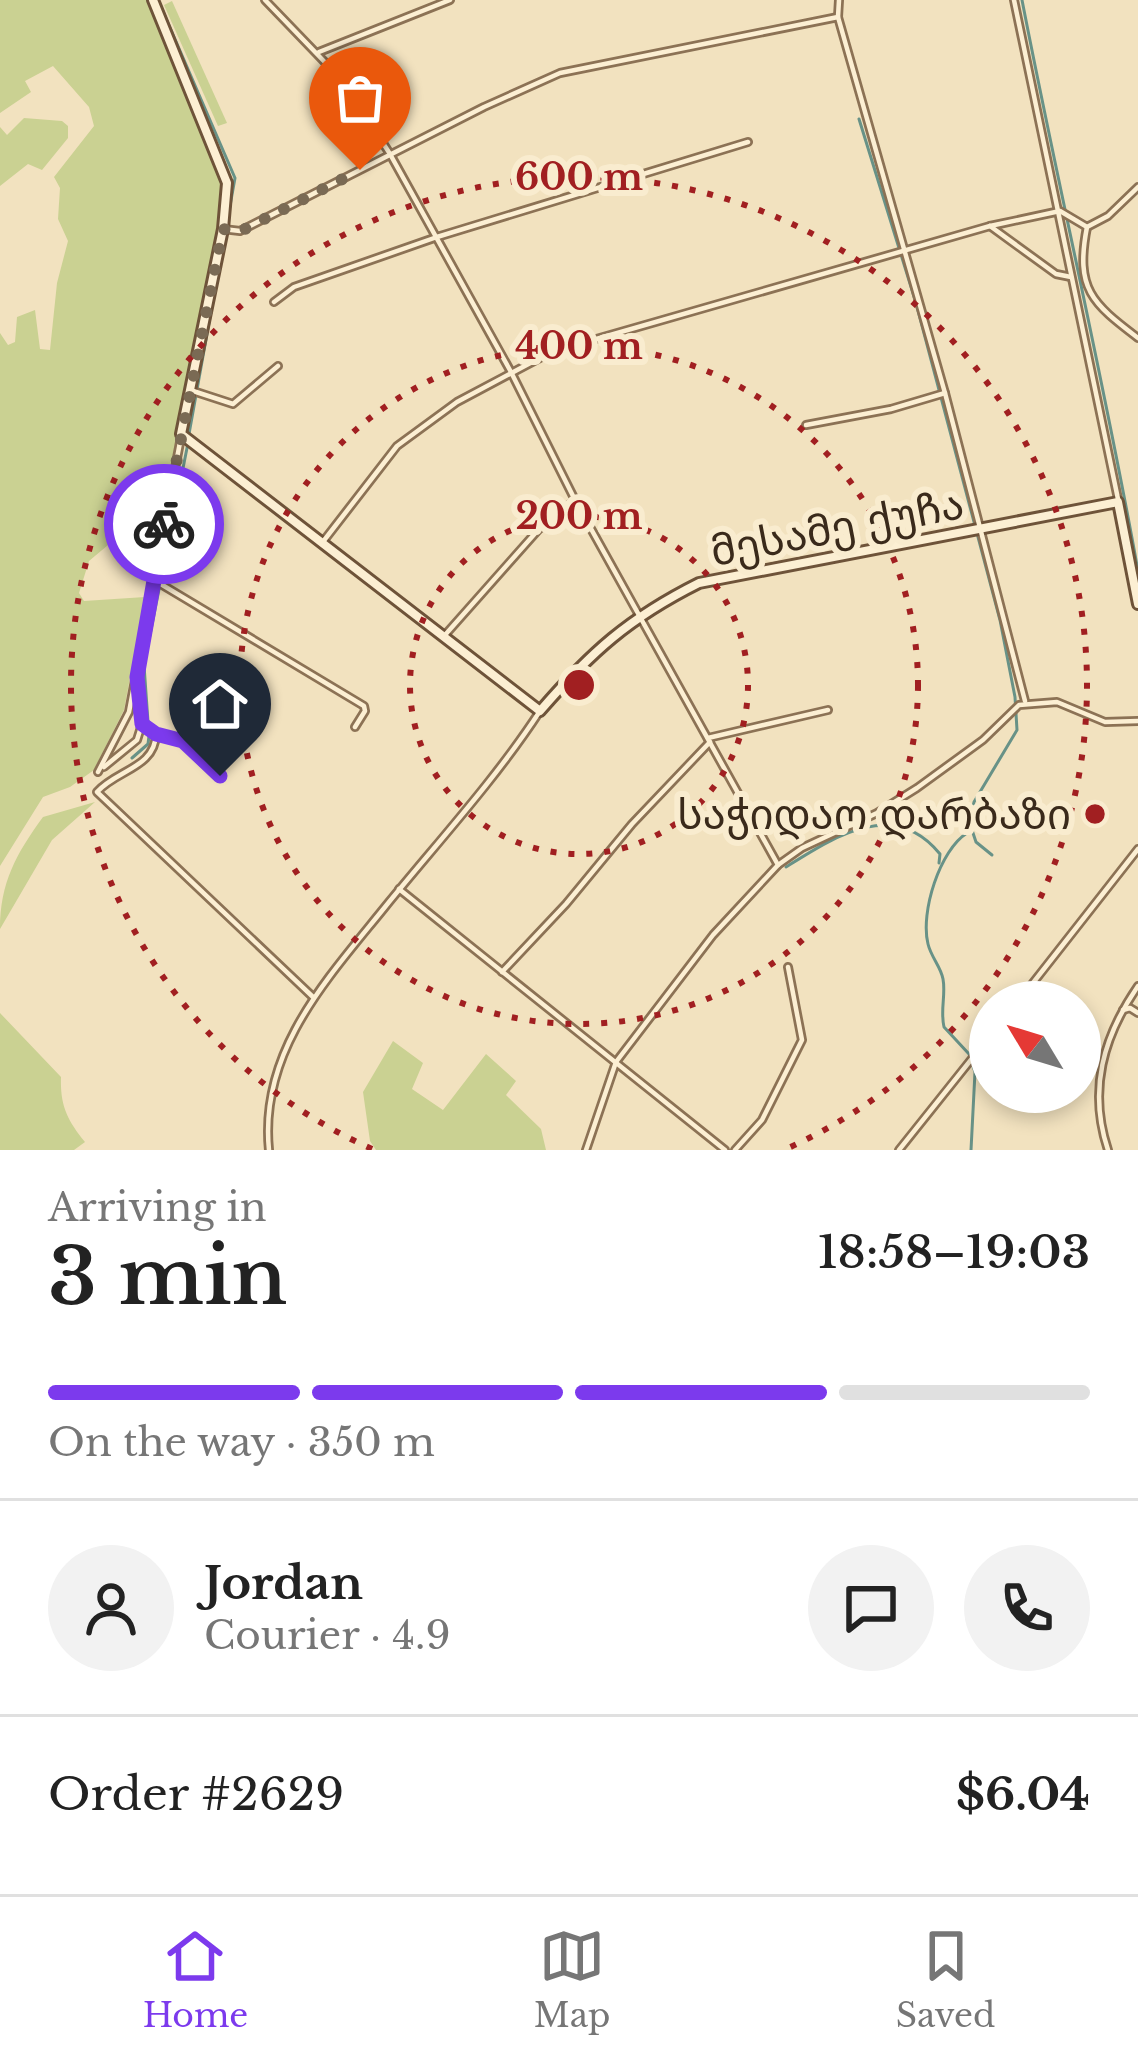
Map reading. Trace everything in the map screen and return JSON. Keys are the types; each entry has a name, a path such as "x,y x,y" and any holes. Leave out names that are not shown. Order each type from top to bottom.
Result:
{"street":[{"path":"137,677 142,724 137,740 98,772 130,712 227,196 225,172 153,0"},
{"path":"265,0 352,92 390,154 778,865"},
{"path":"274,8 282,0"},
{"path":"319,52 450,0"},
{"path":"839,0 838,17 945,393 1025,703"},
{"path":"1014,0 1138,604"},
{"path":"223,229 241,231 560,73 838,17"},
{"path":"274,302 294,287 437,237 748,142"},
{"path":"1087,227 1108,216 1138,187"},
{"path":"322,543 397,446 426,422 511,372 591,339 990,226 1060,211 1087,227"},
{"path":"990,226 1056,274 1071,277"},
{"path":"1087,227 1082,255 1092,300 1138,338"},
{"path":"190,390 232,404 278,366"},
{"path":"806,425 945,393"},
{"path":"181,434 540,711 313,997 276,1073 267,1131 269,1150"},
{"path":"446,635 539,529 575,500"},
{"name":"მესამე ქუჩა","path":"540,711 589,655 641,614 699,583 1118,502"},
{"path":"154,580 364,706 356,727"},
{"path":"586,1150 616,1062 713,935 778,865 917,788 1025,703 1057,703 1105,722 1136,719"},
{"path":"502,972 709,740 828,710"},
{"path":"142,724 156,734 183,741 220,776"},
{"path":"156,734 156,744 146,759 97,792 313,997"},
{"path":"1034,981 1138,849"},
{"path":"399,889 725,1150"},
{"path":"736,1150 768,1110 802,1040 788,968"},
{"path":"1108,1150 1098,1094 1104,1049 1138,986"},
{"path":"1119,1014 1130,1008 1138,1013"},
{"path":"899,1150 969,1062"}],"green space":[{"path":"0,0 148,0 223,183 221,215 153,556 128,541 114,540 89,561 79,593 84,601 145,597 124,710 94,770 70,787 43,797 0,866 0,333 8,345 15,342 17,317 35,310 40,349 50,350 57,283 68,241 58,219 60,188 54,177 94,126 89,107 53,66 25,81 31,92 0,113"},
{"path":"172,1 227,123 218,126 164,5"},
{"path":"24,118 62,121 68,126 68,138 42,170 28,164 0,186 0,127 7,135"},
{"path":"95,802 52,840 0,929 11,870 43,817"},
{"path":"0,1013 61,1077 66,1112 85,1142 74,1150 0,1150"},
{"path":"393,1041 423,1063 412,1089 443,1110 486,1054 516,1081 506,1095 541,1129 546,1150 376,1150 370,1141 363,1092"}],"waterway":[{"path":"158,0 235,178 189,434"},
{"path":"1022,0 1138,571"},
{"path":"859,119 916,303 1000,620 1015,697 1017,730 974,802 967,833 941,867 927,916 928,944 943,979 944,1027 969,1054 975,1072 971,1150"},
{"path":"132,758 148,744 144,665 188,443"},
{"path":"970,824 976,842 992,855"},
{"path":"786,867 844,835 884,825 922,837 940,854 939,863"}],"way so far":[{"path":"164,524 223,229 241,231 360,170"}],"place":[{"name":"საჭიდაო დარბაზი","path":"1095,814"}],"route":[{"path":"164,524 137,677 142,724 156,734 183,741 220,776"}]}
